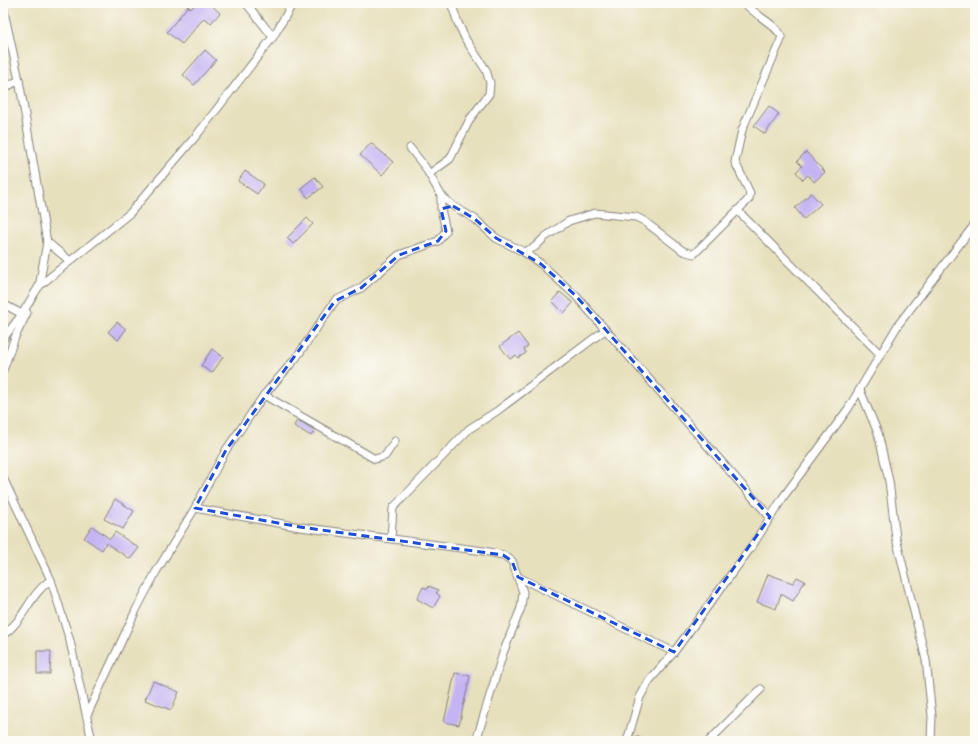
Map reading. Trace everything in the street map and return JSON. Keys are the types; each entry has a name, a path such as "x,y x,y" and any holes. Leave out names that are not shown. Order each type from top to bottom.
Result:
{"street":[{"path":"246,3 273,37"},
{"path":"3,338 22,314 39,286 130,214 196,136 273,37 293,3"},
{"path":"429,174 450,159 470,119 489,94 490,83 486,70 466,40 451,3"},
{"path":"524,252 535,247 544,237 569,221 595,213 636,217 644,221 683,251 694,254 750,199 750,193 735,162 742,130 782,37 779,32 756,14 745,3"},
{"path":"3,6 20,80 47,242 39,286 15,337 3,370"},
{"path":"3,89 20,80"},
{"path":"410,148 429,174 441,195 453,206 475,219 496,238 524,252 541,264 576,296 770,517"},
{"path":"87,715 136,610 195,508 226,450 264,395 296,358 335,301 361,288 399,256 438,241 446,231 441,209 441,195"},
{"path":"441,209 453,206"},
{"path":"738,211 881,354"},
{"path":"638,741 628,740 640,696 649,681 674,652 748,552 770,517 826,441 860,390 898,325 975,224"},
{"path":"47,242 70,261"},
{"path":"3,304 22,314"},
{"path":"391,539 394,508 470,428 503,407 605,330"},
{"path":"860,390 878,433 889,481 896,538 926,660 932,716 931,741"},
{"path":"264,395 376,459 385,456 395,441"},
{"path":"3,478 6,491 52,580 70,641 92,741"},
{"path":"195,508 300,527 504,555 512,561 523,592 521,608 503,653 476,741"},
{"path":"518,577 674,652"},
{"path":"3,635 20,619 42,585 52,580"},
{"path":"709,741 761,689"},
{"path":"88,741 90,733"}],"highlighted area":[{"path":"453,206 475,219 496,238 541,264 576,296 770,517 674,652 518,577 512,561 503,555 300,527 195,508 226,450 335,301 361,288 399,255 438,241 446,231 441,209"}],"building":[{"path":"196,3 209,3 220,13 211,23 204,18 182,44 167,32 188,6 191,9"},
{"path":"205,50 216,60 194,85 183,75"},
{"path":"769,106 779,114 765,134 754,126"},
{"path":"371,143 393,162 382,175 360,155"},
{"path":"806,152 825,172 814,182 808,175 803,180 796,172 802,166 797,161"},
{"path":"245,171 264,184 257,194 238,181"},
{"path":"315,177 323,187 308,198 301,188"},
{"path":"811,193 821,204 804,219 795,208"},
{"path":"307,218 313,224 293,244 287,238"},
{"path":"560,292 573,303 564,313 552,301"},
{"path":"117,322 126,329 118,340 108,332"},
{"path":"518,333 528,346 524,349 526,353 518,358 516,355 510,359 500,346"},
{"path":"212,349 223,357 212,373 201,366"},
{"path":"297,420 315,430 311,436 294,426"},
{"path":"115,499 134,511 123,529 104,519"},
{"path":"92,526 110,539 115,532 139,548 130,559 106,543 102,550 84,538"},
{"path":"768,574 793,583 797,577 805,581 793,601 781,594 776,609 757,602"},
{"path":"429,586 438,590 436,593 440,596 433,608 417,599 423,587 428,589"},
{"path":"37,651 51,651 50,674 37,674"},
{"path":"455,673 470,676 459,725 444,722"},
{"path":"153,681 179,692 171,710 145,700"}]}
